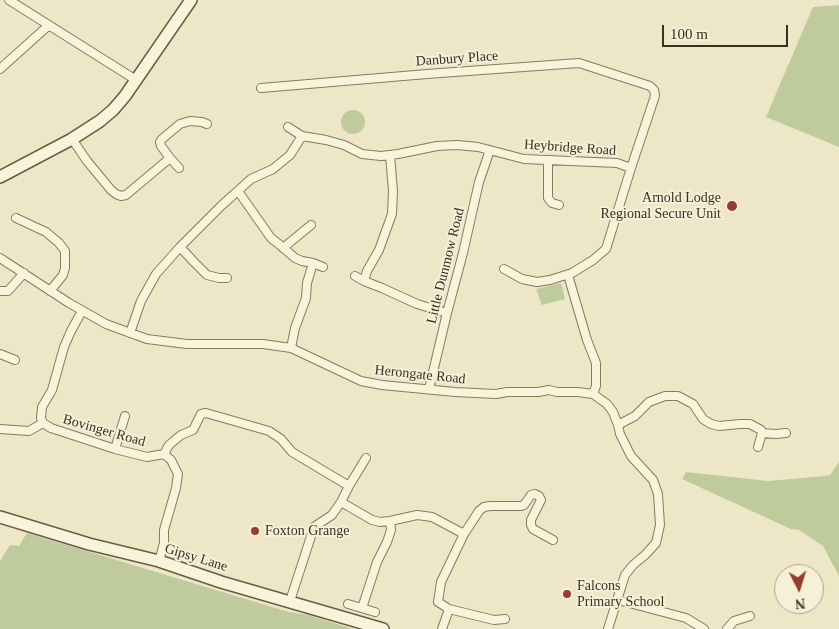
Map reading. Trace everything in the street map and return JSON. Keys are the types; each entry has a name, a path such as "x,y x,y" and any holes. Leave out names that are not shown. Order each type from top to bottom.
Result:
{"street":[{"path":"9,0 136,80"},
{"path":"0,177 72,139 113,110 125,96 191,0"},
{"path":"0,69 49,25"},
{"name":"Danbury Place","path":"261,88 274,92 427,74 579,63 650,86 654,90 654,100 631,168"},
{"path":"179,168 161,146 160,142 180,124 190,121 207,124"},
{"name":"Heybridge Road","path":"288,127 302,136 326,140 362,154 381,156 437,146 457,145 490,150 524,159 617,163 631,168"},
{"path":"130,333 141,301 156,274 221,206 251,180 273,168 290,155 302,136"},
{"path":"72,139 111,190 120,196 126,195 170,158"},
{"name":"Little Dunmow Road","path":"429,389 479,182 490,150"},
{"path":"364,281 367,271 379,250 392,214 394,191 390,155"},
{"path":"548,160 548,198 552,203 559,205"},
{"path":"504,270 522,279 538,282 568,275 593,260 606,249 631,168"},
{"path":"238,191 271,238 295,258 323,267"},
{"path":"16,218 46,232 65,251 65,268 50,291"},
{"path":"284,248 311,225"},
{"path":"180,247 207,274 219,278 227,278"},
{"name":"Herongate Road","path":"0,258 82,311 106,324 147,339 187,344 263,344 291,348 361,381 382,385 496,394 549,390 593,394"},
{"path":"291,348 295,328 306,298 307,283 313,263"},
{"path":"0,291 8,291 24,273"},
{"path":"568,275 587,340 596,363 596,386 593,394 607,404 613,412 620,434 631,456 653,480 658,494 660,525 656,543 633,565 626,575 608,629"},
{"path":"355,276 417,304 446,313"},
{"name":"Bovinger Road","path":"82,311 64,347 52,390 42,407 41,418 43,423 50,428 115,449 147,457 164,454"},
{"path":"0,354 15,360"},
{"path":"618,425 636,416 649,402 665,396 678,396 693,404 702,419 711,424 719,426 750,424 761,430 762,433 786,433"},
{"path":"158,561 164,543 164,530 178,474 171,460 164,454 169,444 181,435 193,430 201,414 206,413 269,431 281,439 292,452 349,486"},
{"path":"115,449 125,416"},
{"name":"Bovinger Road","path":"0,430 29,431 43,423"},
{"path":"758,447 762,433"},
{"path":"290,601 314,527 332,515 366,458"},
{"path":"505,619 494,625 449,609 438,602 441,582 464,534 484,507 521,506 524,505 531,495 535,494 540,496 541,500 531,520 531,525 534,529 553,540"},
{"path":"341,502 372,520 380,522 390,521 417,515 432,517 464,534"},
{"name":"Gipsy Lane","path":"0,517 89,544 158,561 221,582 382,629"},
{"path":"362,608 377,562 391,530 390,521"},
{"path":"618,600 686,618 704,629"},
{"path":"348,604 375,612"},
{"path":"442,629 449,609"},
{"path":"727,629 734,621 750,616"}],"green space":[{"path":"839,5 839,147 766,117 813,7"},
{"path":"353,110 362,113 365,122 362,131 353,134 344,131 341,122 344,113"},
{"path":"561,283 565,299 542,305 536,289"},
{"path":"839,462 839,576 823,546 799,530 791,529 682,479 686,472 768,481 825,476 830,475"},
{"path":"27,533 289,612 308,615 353,629 0,629 0,561 10,545 19,546"}],"place":[{"name":"Arnold Lodge Regional Secure Unit","path":"732,206"},
{"name":"Foxton Grange","path":"255,531"},
{"name":"Falcons Primary School","path":"567,594"}]}
